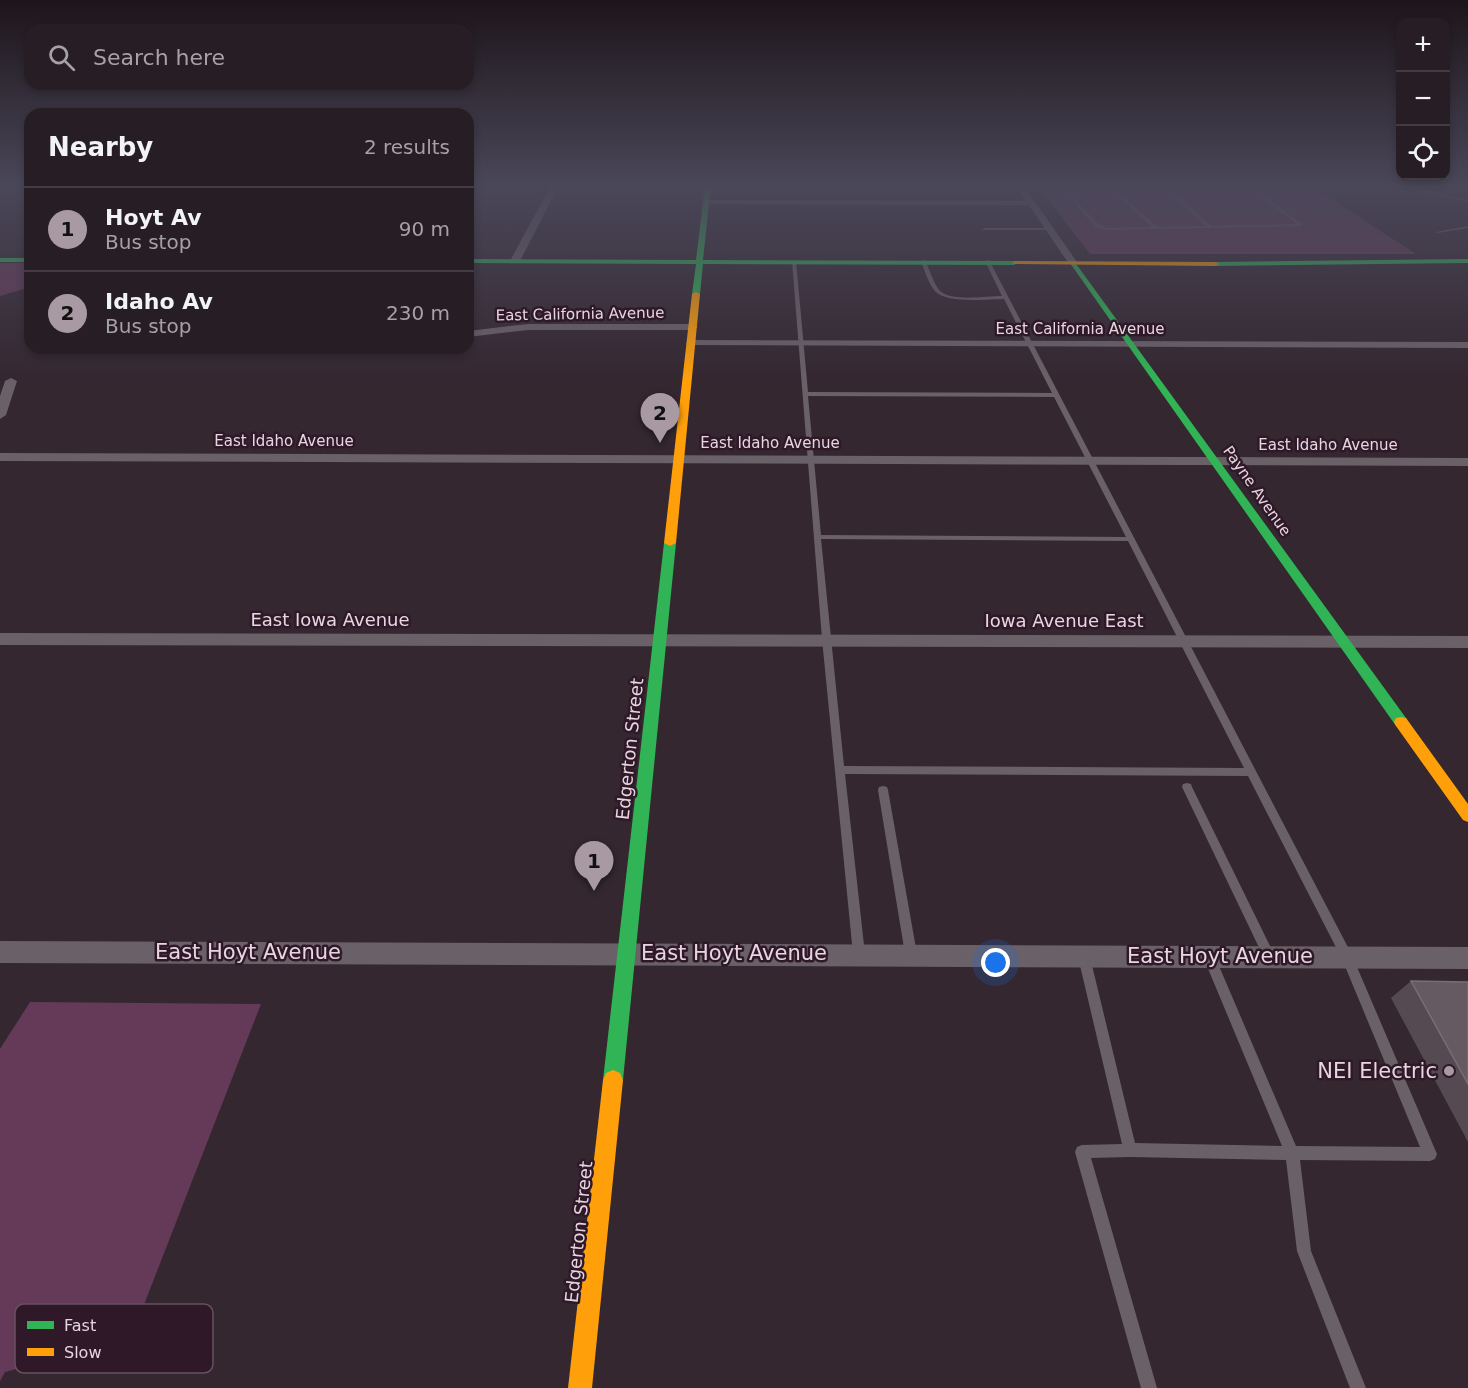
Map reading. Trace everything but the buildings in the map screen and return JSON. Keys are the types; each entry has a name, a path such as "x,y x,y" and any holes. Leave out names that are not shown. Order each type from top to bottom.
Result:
{"street":[{"path":"515,261 521,250"},
{"name":"Edgerton Street","path":"580,1388 700,250"},
{"name":"Payne Avenue","path":"1065,250 1468,816"},
{"path":"0,260 24,260"},
{"path":"474,261 987,261 1307,264 1468,261"},
{"name":"East California Avenue","path":"474,333 528,327 693,327"},
{"name":"East California Avenue","path":"691,343 1468,345"},
{"path":"0,415 10,381"},
{"name":"East Idaho Avenue","path":"0,457 1468,462"},
{"name":"East Iowa Avenue","path":"0,639 660,639"},
{"name":"Iowa Avenue East","path":"660,639 1468,642"},
{"name":"East Hoyt Avenue","path":"0,952 1468,958"}],"lane":[{"path":"794,261 826,639 860,954"},
{"path":"923,261 937,291 941,294 963,297 1006,297"},
{"path":"987,261 1347,957 1430,1154 1130,1150 1082,1152 1149,1388"},
{"path":"806,394 1057,395"},
{"path":"818,537 1131,539"},
{"path":"840,770 1251,772"},
{"path":"1186,787 1269,956"},
{"path":"883,790 910,954"},
{"path":"1084,955 1130,1150"},
{"path":"1209,956 1292,1153 1304,1251 1358,1388"}],"shaded area":[{"path":"1087,250 1410,250 1416,254 1090,254"},
{"path":"0,263 24,263 24,289 0,296"},
{"path":"30,1002 261,1004 144,1304 15,1304 15,1369 5,1372 0,1381 0,1049"}],"traffic: fast":[{"path":"696,294 701,250"},
{"path":"0,260 24,260"},
{"path":"474,261 1014,263"},
{"path":"1216,264 1468,261"},
{"path":"1072,262 1401,722"},
{"path":"613,1080 670,543"}],"traffic: slow":[{"path":"1014,263 1216,264"},
{"path":"670,543 696,294"},
{"path":"1401,722 1468,816"},
{"path":"580,1388 613,1080"}],"place":[{"name":"Idaho Av","path":"660,443"},
{"name":"Hoyt Av","path":"594,891"},
{"name":"NEI Electric","path":"1449,1071"}]}
